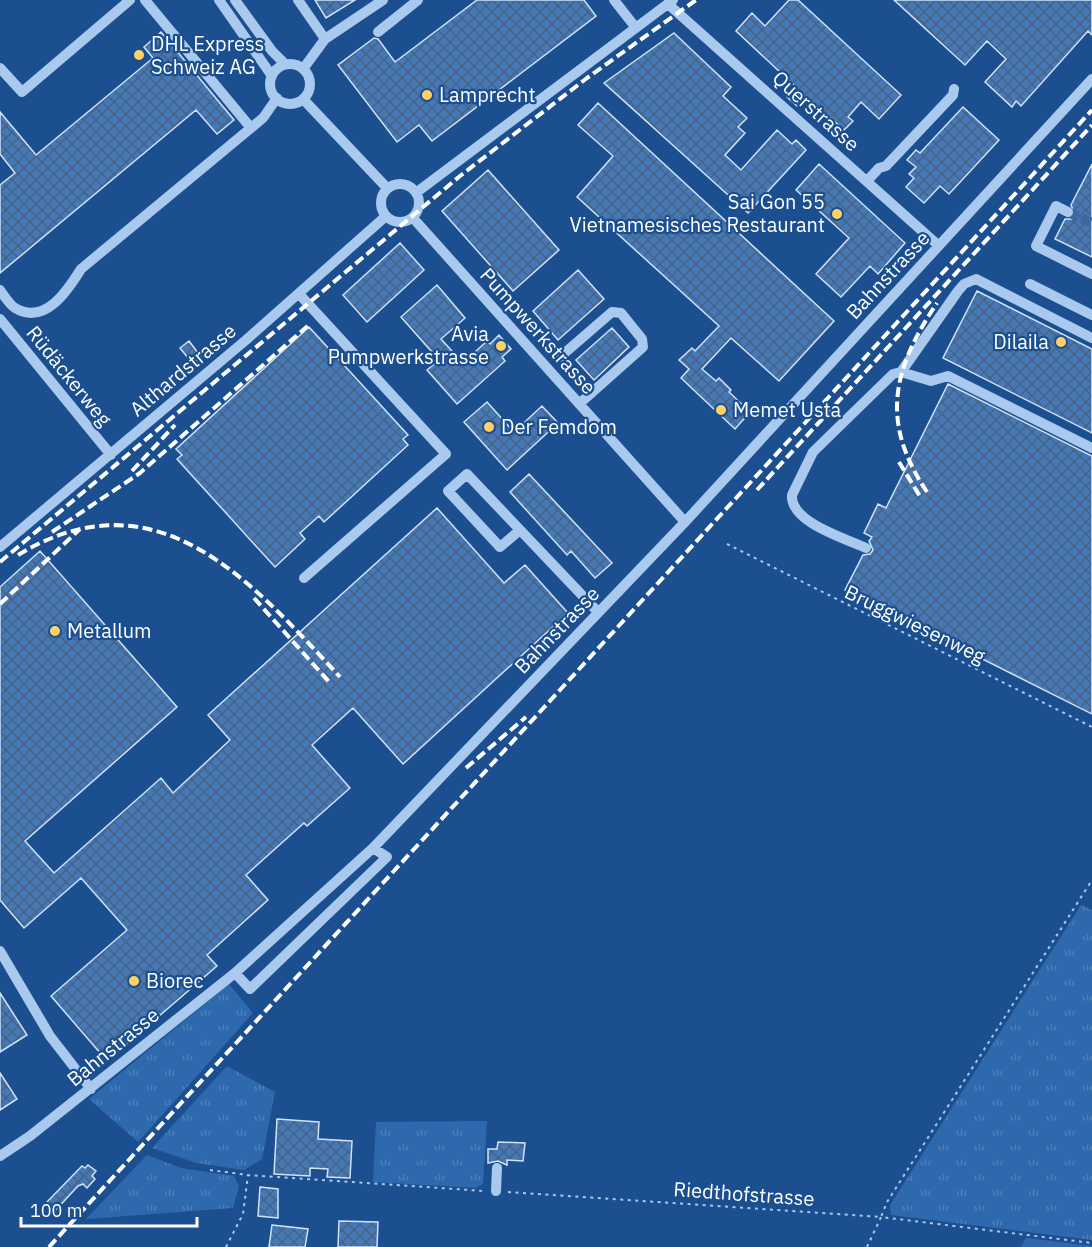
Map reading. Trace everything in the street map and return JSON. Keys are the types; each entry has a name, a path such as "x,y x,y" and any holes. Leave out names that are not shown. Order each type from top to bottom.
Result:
{"street":[{"path":"0,68 22,92 130,0"},
{"path":"145,0 251,128"},
{"path":"219,0 272,76"},
{"path":"235,0 272,51 285,64"},
{"path":"298,0 325,39"},
{"path":"303,69 325,39 382,0"},
{"path":"378,32 418,0"},
{"path":"614,0 636,28"},
{"path":"417,192 671,2"},
{"name":"Querstrasse","path":"671,2 939,246"},
{"path":"285,64 295,64 303,69 310,81 310,87 303,99 290,104 277,98 271,88 272,76 285,64"},
{"name":"Bahnstrasse","path":"0,1156 91,1089 235,973 373,848 686,522 1092,79"},
{"path":"867,181 894,158 953,96 954,89"},
{"path":"0,290 15,308 32,314 43,311 66,293 81,269 251,128 269,112 277,98"},
{"path":"303,99 387,188"},
{"path":"403,183 417,192 420,204 413,218 400,222 386,216 381,205 387,188 403,183"},
{"path":"1068,212 1056,206 1036,246 1092,274"},
{"name":"Althardstrasse","path":"0,547 111,455 386,216"},
{"name":"Pumpwerkstrasse","path":"413,218 686,522"},
{"path":"901,372 958,291 970,280 976,279 1092,338"},
{"path":"1030,284 1092,315"},
{"path":"298,294 446,454 304,579"},
{"path":"560,357 612,312 621,313 642,339 643,347 579,404"},
{"name":"Rüdäckerweg","path":"0,319 111,455"},
{"path":"866,548 798,515 792,502 792,495 813,452 878,386 893,374 901,372 931,381 948,376 1092,448"},
{"path":"520,530 500,547 448,491 467,474 598,612"},
{"path":"235,973 250,988 387,857 373,848"},
{"path":"0,951 50,1036 91,1089"},
{"path":"496,1191 497,1168"}],"path":[{"name":"Bruggwiesenweg","path":"727,544 1092,727"},
{"path":"867,1247 887,1202 1092,880"},
{"name":"Riedthofstrasse","path":"210,1170 248,1175 881,1216 1092,1243"},
{"path":"226,1247 243,1214 248,1175"}],"green space":[{"path":"1081,905 1092,910 1092,1240 891,1215 890,1205"},
{"path":"229,984 253,1013 138,1142 89,1099"},
{"path":"227,1066 275,1092 262,1159 244,1170 196,1163 152,1148"},
{"path":"487,1121 483,1184 476,1188 373,1182 376,1122"},
{"path":"147,1155 181,1168 234,1176 239,1186 233,1208 86,1219"},
{"path":"1026,1238 1092,1246 1092,1247 1021,1247"}],"building":[{"path":"315,0 355,0 326,18"},
{"name":"Lamprecht","path":"477,0 584,0 596,16 432,141 419,125 397,142 338,65 374,38 378,39 395,62"},
{"path":"789,0 798,0 901,95 879,119 861,102 848,117 853,121 844,130 806,96 797,106 787,97 796,87 736,31 752,13 765,26"},
{"path":"894,0 1092,0 1092,35 1088,31 1021,106 1016,101 1012,107 985,82 1006,59 987,41 965,65"},
{"path":"161,32 234,120 217,134 196,110 0,273 0,185 15,173 0,154 0,112 36,155 153,58 144,47"},
{"path":"674,33 731,87 723,96 747,118 738,127 745,133 725,155 741,170 777,130 792,144 796,140 806,150 748,213 604,83"},
{"path":"598,103 834,321 779,381 731,338 702,369 716,381 719,378 731,390 729,392 750,412 735,429 681,378 689,369 679,360 692,348 695,351 719,326 577,197 613,156 578,125"},
{"path":"963,107 999,140 949,194 940,186 924,203 906,187 914,178 909,174 916,167 907,160 916,150 920,153"},
{"path":"819,164 905,243 878,274 870,266 841,297 816,274 849,238 796,190"},
{"path":"1092,164 1092,257 1055,239 1065,219 1072,219 1075,215 1071,205"},
{"path":"488,170 559,250 513,291 442,211"},
{"path":"400,243 424,270 367,322 343,295"},
{"path":"578,270 604,299 558,340 533,311"},
{"path":"437,285 465,318 441,339 463,363 487,341 490,344 499,335 511,349 502,357 505,361 457,404 427,370 439,360 401,317"},
{"path":"977,291 1092,349 1092,433 943,358"},
{"path":"309,327 408,435 403,439 408,445 324,522 319,516 300,533 305,539 275,567 177,459 182,455 176,449"},
{"path":"612,328 629,347 594,380 576,360"},
{"path":"189,341 201,357 193,364 180,348"},
{"path":"948,384 1092,456 1092,714 845,590 863,555 870,554 873,550 869,541 872,537 864,533 878,504 886,508"},
{"path":"487,402 514,432 542,406 558,423 507,470 464,422"},
{"path":"529,474 612,563 595,578 571,551 567,555 510,492"},
{"path":"437,508 504,583 525,565 568,613 403,764 353,708 312,745 350,788 307,826 304,823 246,875 268,900 207,955 217,966 107,1061 51,996 127,930 81,878 24,928 0,900 0,587 40,551 177,707 25,841 54,873 161,778 173,793 230,740 208,715"},
{"path":"0,993 27,1035 0,1052"},
{"path":"0,1073 17,1099 0,1110"},
{"path":"277,1119 319,1122 318,1139 352,1141 350,1178 327,1177 328,1169 310,1168 310,1176 274,1174"},
{"path":"498,1142 525,1143 523,1161 507,1160 507,1165 498,1161 488,1163 488,1149 497,1149"},
{"path":"88,1165 96,1171 92,1176 95,1179 87,1188 83,1184 78,1186 55,1211 47,1202 82,1166 85,1168"},
{"path":"260,1187 278,1189 278,1218 258,1216"},
{"path":"339,1221 378,1222 377,1247 338,1247"},
{"path":"272,1225 308,1229 305,1247 269,1247"}],"tunnel":[{"path":"1068,212 1092,223"}],"railway":[{"path":"0,562 460,176 587,78 696,0"},
{"path":"49,1247 1092,110"},
{"path":"757,490 1092,125"},
{"path":"927,492 912,467 902,442 898,419 898,396 902,374 910,351 937,303"},
{"path":"52,532 140,473 311,323"},
{"path":"132,471 175,425"},
{"path":"899,462 921,498"},
{"path":"18,555 68,532 114,525 158,531 198,548 236,574 272,606 340,677"},
{"path":"0,604 80,529"},
{"path":"254,598 331,684"},
{"path":"466,768 526,717"}],"place":[{"name":"DHL Express Schweiz AG","path":"139,55"},
{"name":"Lamprecht","path":"427,95"},
{"name":"Sai Gon 55 Vietnamesisches Restaurant","path":"837,214"},
{"name":"Dilaila","path":"1061,342"},
{"name":"Avia Pumpwerkstrasse","path":"501,346"},
{"name":"Memet Usta","path":"721,410"},
{"name":"Der Femdom","path":"489,427"},
{"name":"Metallum","path":"55,631"},
{"name":"Biorec","path":"134,981"}]}
